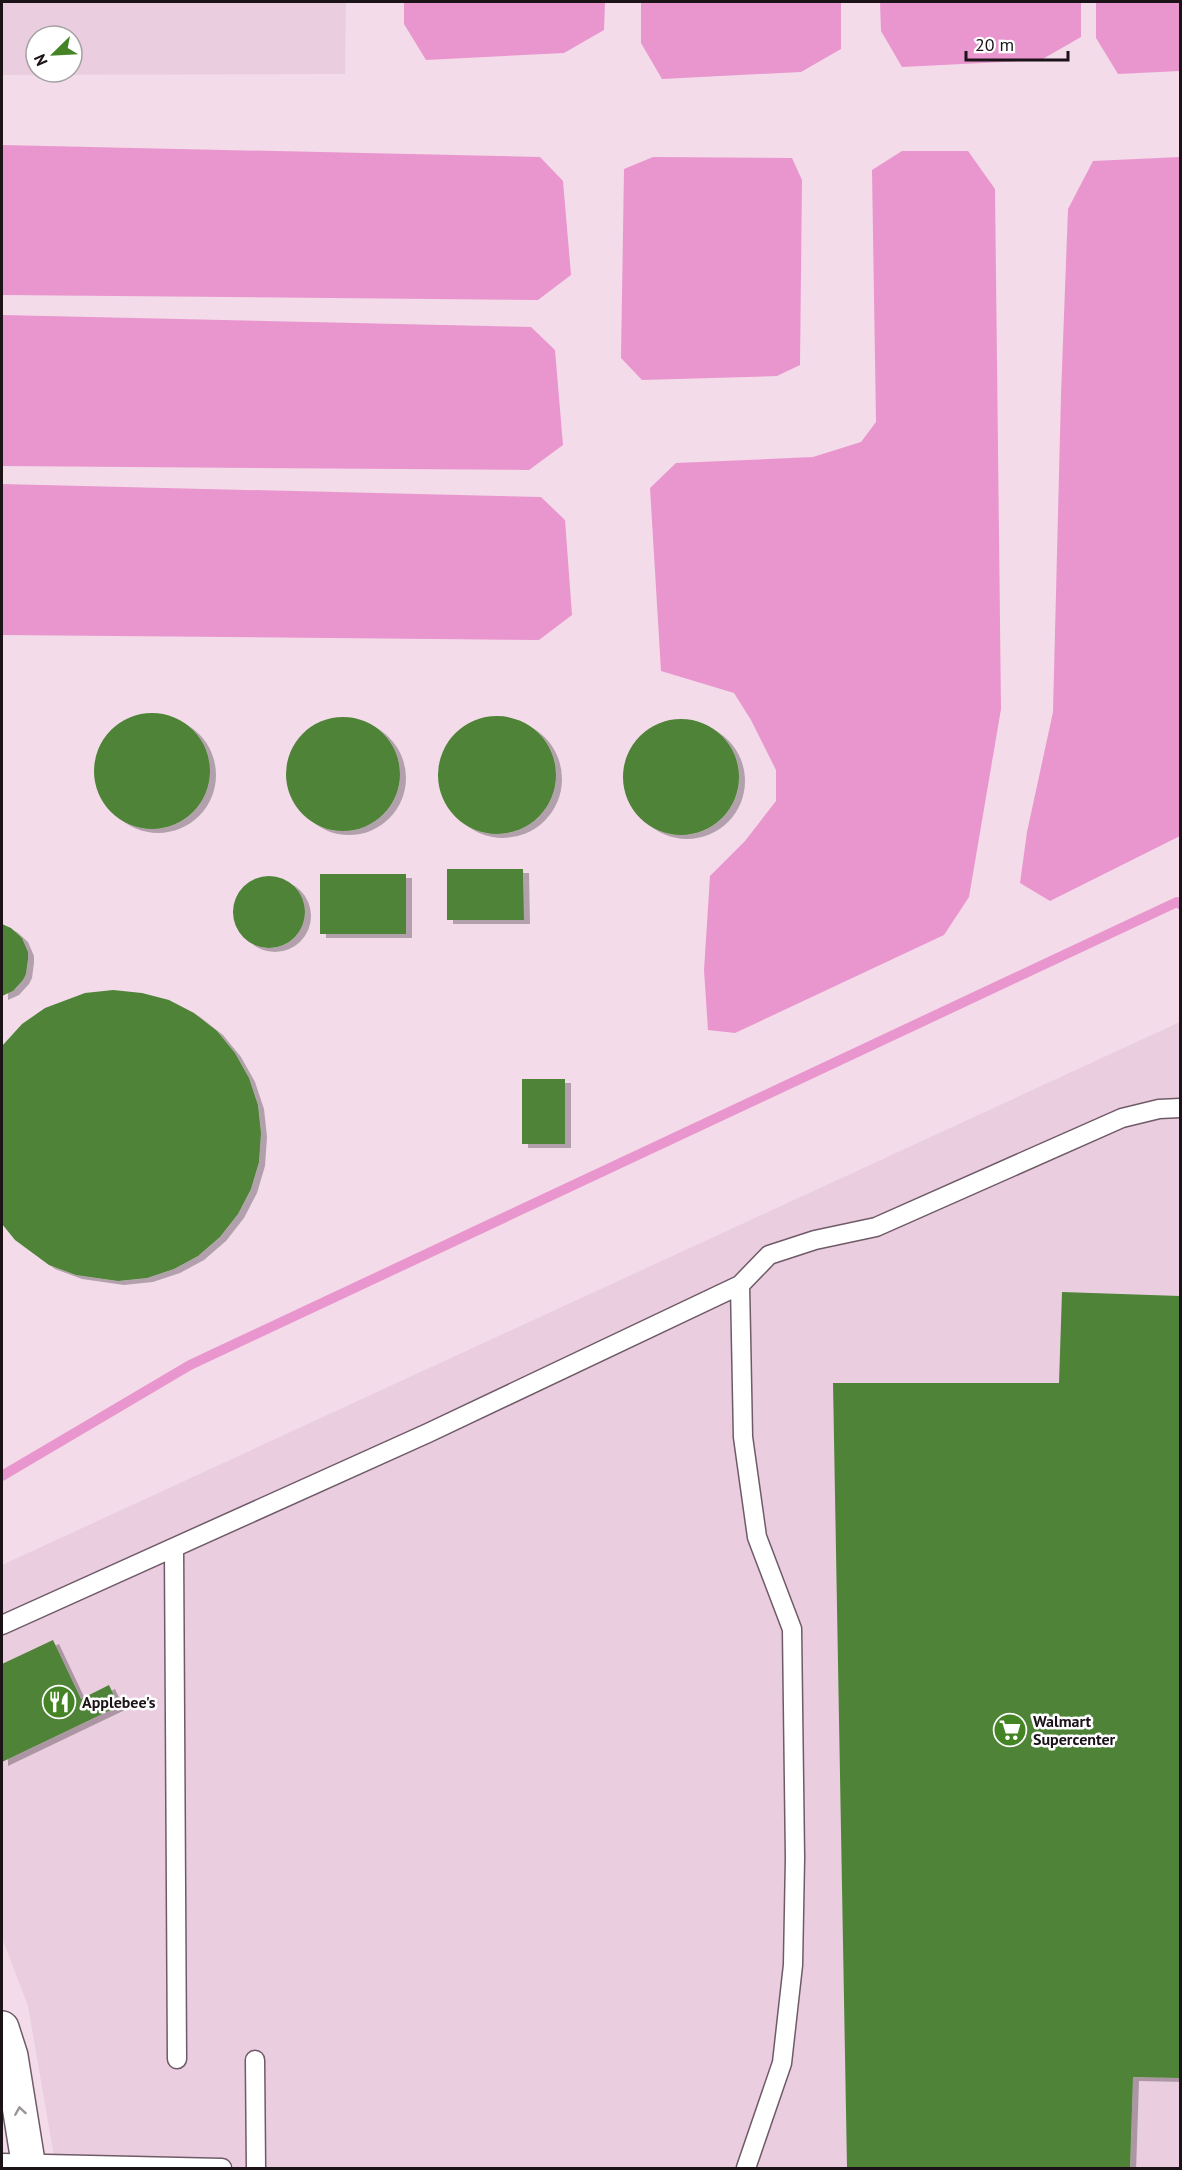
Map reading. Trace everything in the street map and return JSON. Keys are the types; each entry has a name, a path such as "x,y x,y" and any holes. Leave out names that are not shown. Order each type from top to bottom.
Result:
{"street":[{"path":"2,2028 10,2056 20,2165"}],"lane":[{"path":"2,1625 428,1433 740,1285 770,1255 815,1240 876,1227 1122,1118 1159,1109 1180,1108"},
{"path":"740,1285 743,1437 757,1537 792,1629 795,1835 793,1965 782,2063 746,2169"},
{"path":"174,1548 177,2059"},
{"path":"255,2060 256,2169"},
{"path":"20,2165 222,2169"}],"shaded area":[{"path":"2,2 346,2 345,74 84,75 84,24 24,24 24,75 2,75"},
{"path":"404,2 605,2 604,30 564,53 426,60 404,24"},
{"path":"641,2 841,2 841,49 801,72 662,79 641,43"},
{"path":"880,2 1081,2 1081,37 1041,60 902,67 881,31"},
{"path":"1096,2 1180,2 1180,71 1118,74 1096,38"},
{"path":"2,145 540,157 563,181 571,275 538,300 2,295"},
{"path":"902,151 968,151 995,189 1001,709 969,897 944,935 735,1033 708,1030 704,970 710,876 745,841 776,801 776,770 751,720 734,693 661,671 650,488 676,463 813,457 861,442 876,422 872,170"},
{"path":"653,157 792,158 802,180 800,365 777,376 642,380 621,358 624,169"},
{"path":"1180,157 1180,836 1050,901 1020,883 1027,832 1053,712 1068,209 1093,161"},
{"path":"2,315 531,327 555,350 563,445 529,470 2,466"},
{"path":"2,484 541,497 565,520 572,615 539,640 2,635"},
{"path":"1180,1022 1180,2168 56,2168 28,2006 2,1938 2,1565"}],"building":[{"path":"152,713 174,717 193,730 206,749 210,771 206,793 193,812 174,825 152,829 130,825 111,812 98,793 94,771 98,749 111,730 130,717"},
{"path":"497,716 519,721 539,733 551,753 556,775 551,797 539,817 519,829 497,834 475,829 455,817 443,797 438,775 443,753 455,733 475,721"},
{"path":"343,717 365,721 384,733 396,752 400,774 396,796 384,815 365,827 343,831 321,827 302,815 290,796 286,774 290,752 302,733 321,721"},
{"path":"681,719 703,723 722,736 735,755 739,777 735,799 722,818 703,831 681,835 659,831 640,818 627,799 623,777 627,755 640,736 659,723"},
{"path":"447,869 523,869 524,920 447,920"},
{"path":"320,874 406,874 406,934 320,934"},
{"path":"269,876 289,882 299,892 305,912 299,932 289,942 269,948 249,942 239,932 233,912 239,892 249,882"},
{"path":"2,924 11,928 22,938 28,952 28,959 23,980 13,991 2,996"},
{"path":"113,990 142,993 169,1000 194,1013 217,1031 235,1053 249,1078 258,1105 261,1133 259,1162 251,1189 238,1214 220,1237 198,1256 174,1269 147,1278 118,1281 76,1275 49,1265 15,1240 2,1224 2,1046 22,1024 45,1008 85,993"},
{"path":"522,1079 565,1079 565,1144 522,1144"},
{"name":"Walmart Supercenter","path":"1062,1292 1180,1296 1180,2078 1133,2077 1130,2168 847,2168 833,1383 1059,1383"},
{"name":"Applebee's","path":"53,1640 81,1699 109,1685 119,1706 2,1762 2,1664"}],"waterway":[{"path":"2,1476 190,1365 1177,902 1180,904"}],"place":[{"name":"Applebee's","path":"59,1702"},
{"name":"Walmart Supercenter","path":"1010,1730"}]}
